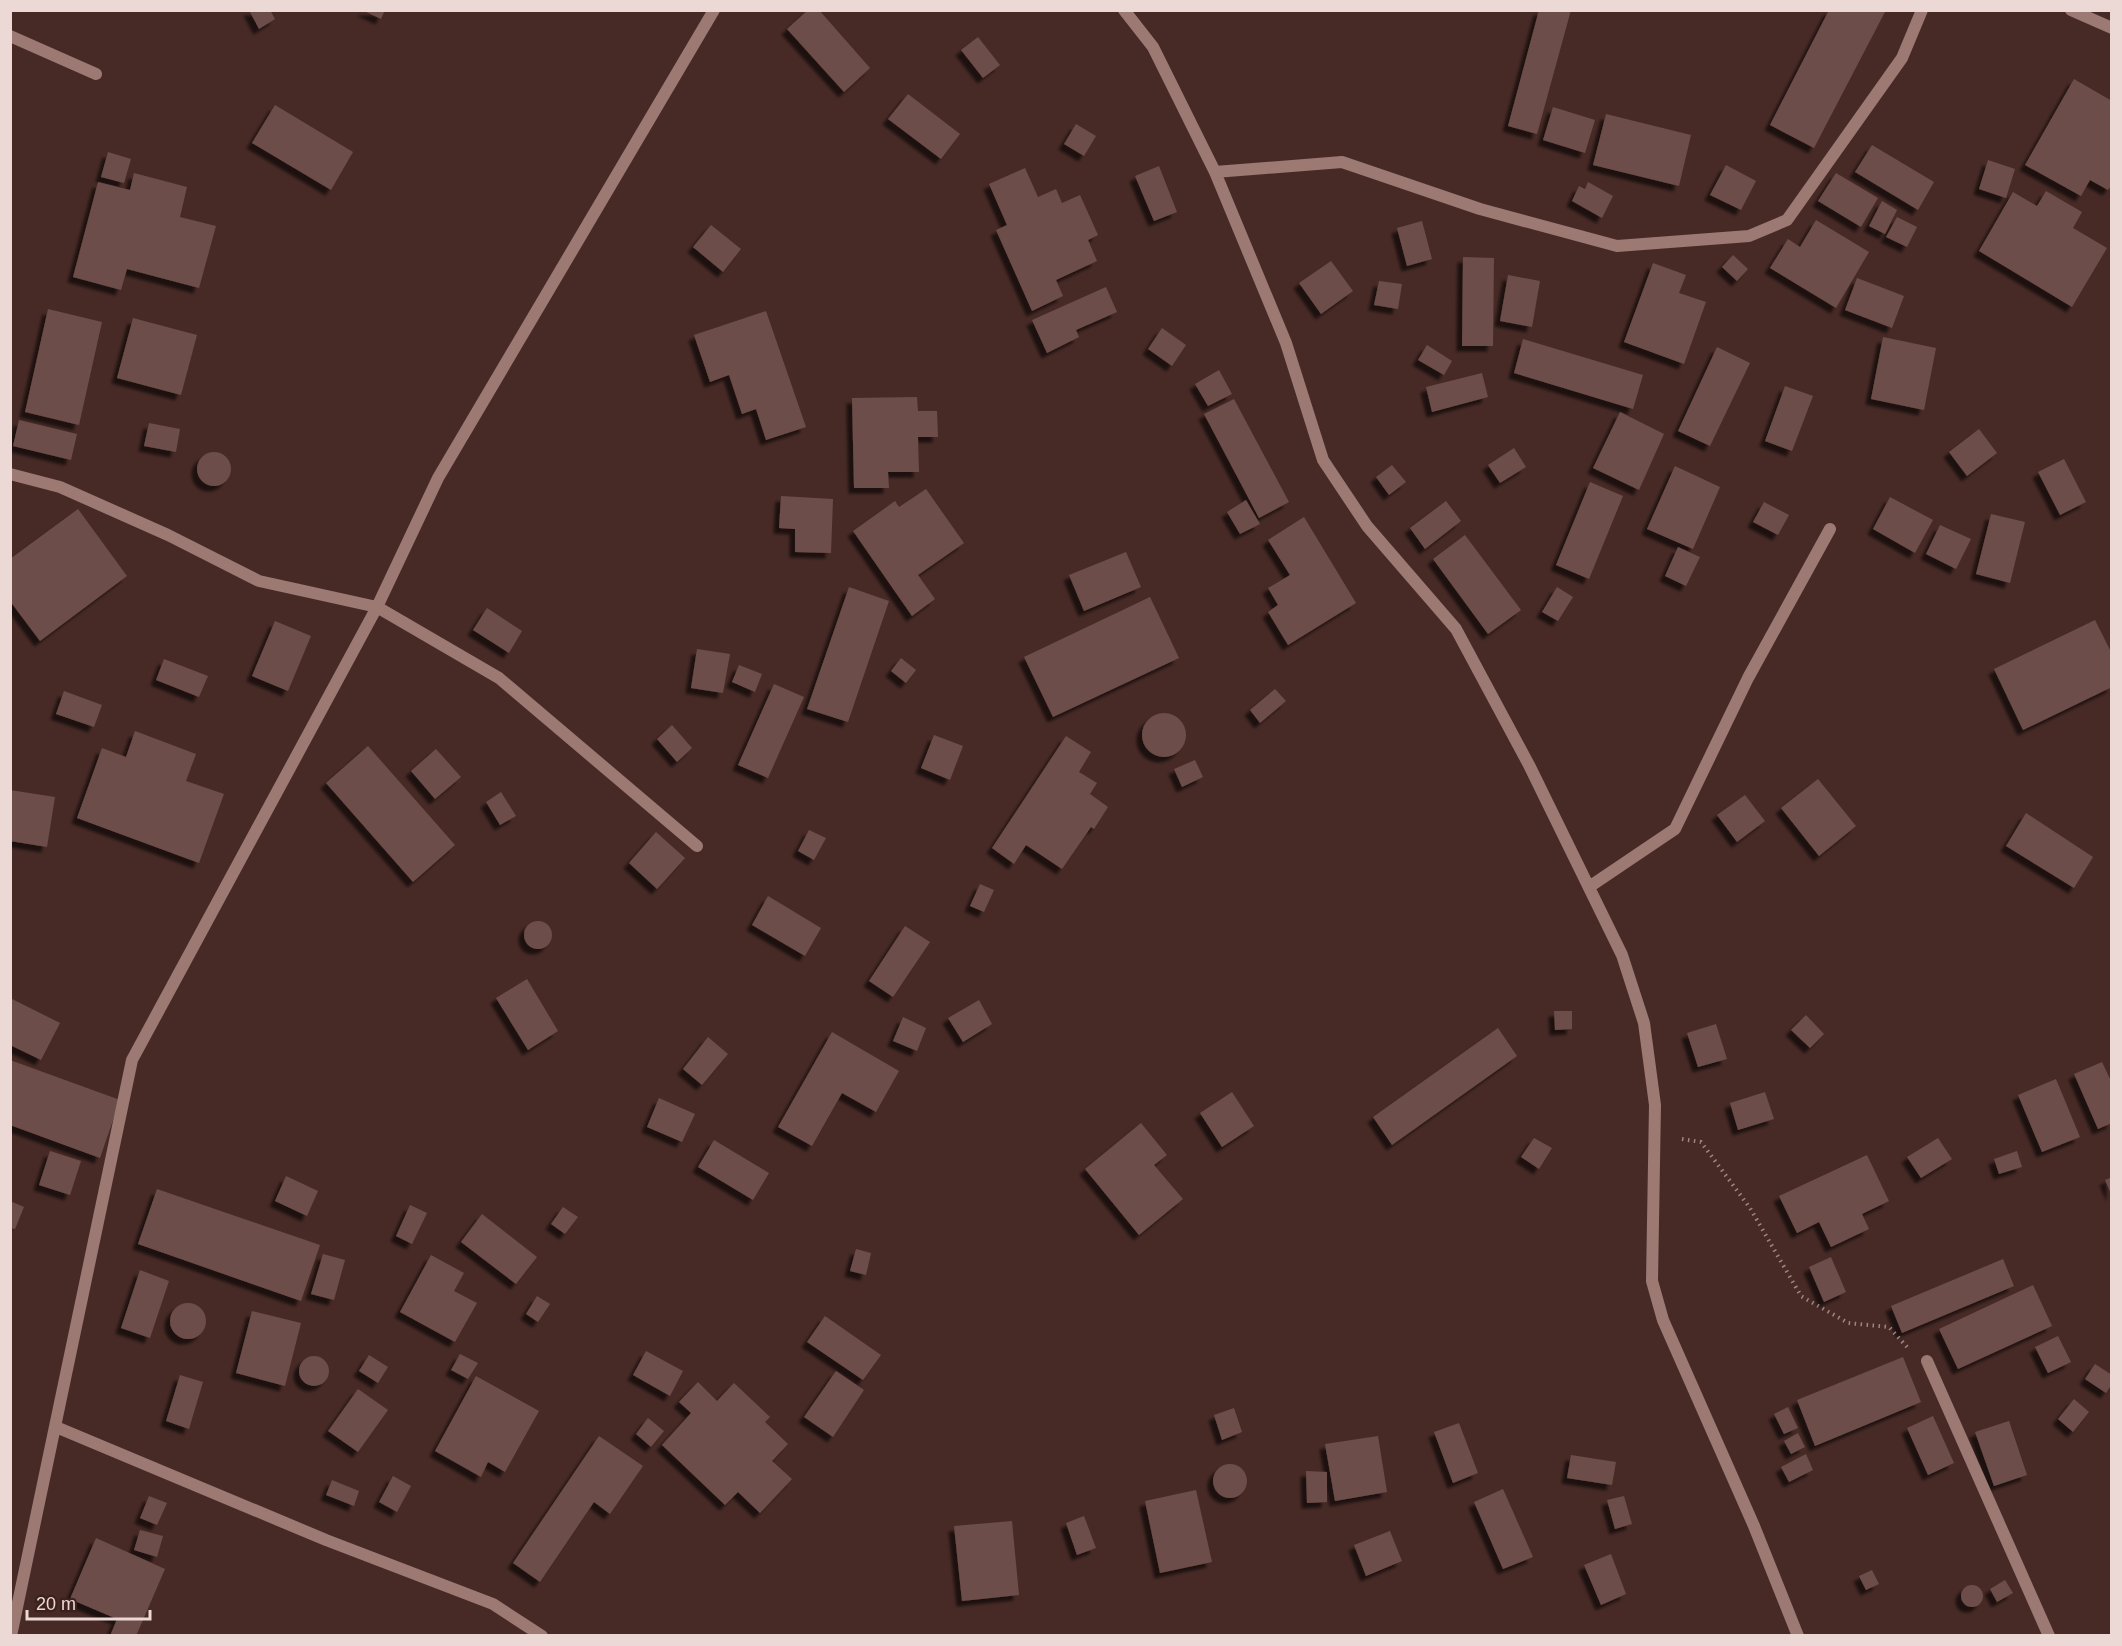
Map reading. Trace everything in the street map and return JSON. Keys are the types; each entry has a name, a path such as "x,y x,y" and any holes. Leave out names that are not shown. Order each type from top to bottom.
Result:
{"street":[{"path":"11,1635 132,1060 377,607 438,478 714,10"},
{"path":"1124,10 1153,47 1215,172 1286,343 1323,460 1367,526 1456,629 1529,765 1622,955 1644,1023 1655,1106 1652,1281 1663,1320 1754,1526 1798,1635"},
{"path":"1215,172 1342,162 1480,208 1617,246 1749,236 1786,220 1902,58 1922,10"},
{"path":"2071,10 2112,28"},
{"path":"10,36 96,74"},
{"path":"10,474 60,487 168,535 259,581 377,607 499,678 697,846"},
{"path":"1589,887 1675,829 1748,678 1830,529"},
{"path":"1927,1361 2049,1635"},
{"path":"56,1427 326,1540 493,1604 542,1635"}],"path":[{"path":"1655,1134 1701,1142 1750,1208 1801,1296 1848,1323 1889,1327 1901,1343 1927,1361"}],"building":[{"path":"249,10 270,10 275,19 259,29"},
{"path":"362,10 385,10 381,19"},
{"path":"808,10 819,10 870,68 844,92 787,29"},
{"path":"1539,10 1571,10 1537,134 1508,126"},
{"path":"1829,10 1886,10 1814,148 1770,125"},
{"path":"978,37 1000,65 983,78 961,50"},
{"path":"2074,79 2112,101 2112,185 2108,190 2090,180 2081,196 2025,165"},
{"path":"908,94 960,134 941,159 888,119"},
{"path":"275,105 353,152 331,190 252,143"},
{"path":"1553,107 1595,120 1585,153 1543,140"},
{"path":"1606,114 1691,135 1679,186 1593,165"},
{"path":"1076,124 1096,136 1084,156 1064,144"},
{"path":"1872,145 1934,182 1918,210 1855,172"},
{"path":"108,152 131,159 124,183 101,177"},
{"path":"1988,160 2015,169 2006,198 1979,189"},
{"path":"1726,165 1756,181 1741,210 1710,195"},
{"path":"1159,166 1177,212 1154,221 1135,176"},
{"path":"1025,168 1038,197 1056,189 1062,203 1080,195 1098,235 1088,240 1097,261 1056,280 1063,296 1032,311 996,230 1007,225 989,184"},
{"path":"134,173 187,187 180,217 216,226 199,288 127,269 121,290 73,277 98,182 130,190"},
{"path":"1836,173 1878,198 1861,227 1818,201"},
{"path":"1588,182 1613,196 1602,218 1572,201 1579,186 1585,189"},
{"path":"2046,191 2082,212 2073,228 2107,248 2072,307 1979,251 2013,192 2037,206"},
{"path":"1882,201 1897,210 1885,234 1869,226"},
{"path":"1897,217 1917,227 1907,247 1886,237"},
{"path":"1816,220 1869,252 1836,308 1770,268 1788,239 1800,247"},
{"path":"1422,221 1432,259 1407,266 1397,228"},
{"path":"711,225 741,249 723,272 693,247"},
{"path":"1733,255 1748,269 1737,281 1722,267"},
{"path":"1463,257 1494,258 1493,346 1462,346"},
{"path":"1331,261 1353,291 1321,314 1299,283"},
{"path":"1653,263 1686,275 1679,293 1706,302 1684,364 1624,342"},
{"path":"1508,275 1540,281 1532,327 1500,321"},
{"path":"1857,278 1904,296 1892,328 1845,310"},
{"path":"1379,281 1402,284 1398,309 1374,305"},
{"path":"1106,287 1117,312 1076,330 1079,337 1047,353 1032,320"},
{"path":"48,309 102,322 79,425 25,412"},
{"path":"766,311 806,427 766,440 756,409 742,414 729,375 710,382 694,335"},
{"path":"133,318 197,335 181,395 117,378"},
{"path":"1162,328 1186,345 1172,366 1148,349"},
{"path":"1883,337 1936,348 1924,410 1871,399"},
{"path":"1523,339 1643,375 1633,409 1514,373"},
{"path":"1427,345 1452,361 1444,375 1418,360"},
{"path":"1717,347 1750,363 1710,446 1678,431"},
{"path":"1219,370 1232,394 1208,406 1195,384"},
{"path":"1482,373 1488,397 1432,412 1426,387"},
{"path":"1785,386 1813,396 1792,451 1765,441"},
{"path":"917,397 918,411 937,411 938,437 918,437 919,472 888,472 889,488 854,488 852,398"},
{"path":"1234,399 1289,502 1259,518 1204,414"},
{"path":"1620,412 1664,434 1639,490 1593,468"},
{"path":"19,420 77,434 71,460 13,446"},
{"path":"149,423 180,429 176,452 144,446"},
{"path":"1979,429 1997,453 1967,476 1949,452"},
{"path":"1514,448 1526,467 1500,483 1488,465"},
{"path":"214,452 226,457 231,469 226,481 214,486 202,481 197,469 202,457"},
{"path":"2064,459 2086,502 2060,515 2038,472"},
{"path":"1392,465 1406,482 1389,495 1376,477"},
{"path":"1675,466 1720,487 1693,549 1647,529"},
{"path":"1590,482 1623,496 1589,579 1556,565"},
{"path":"926,489 964,543 918,575 935,599 912,616 853,531 895,501 899,507"},
{"path":"781,496 833,499 831,553 795,552 795,529 779,528"},
{"path":"1890,497 1933,520 1915,553 1873,529"},
{"path":"1246,500 1260,524 1240,534 1227,512"},
{"path":"1446,501 1461,521 1425,549 1410,528"},
{"path":"1764,502 1789,515 1778,535 1753,522"},
{"path":"78,509 127,576 40,641 10,601 10,559"},
{"path":"1991,514 2025,522 2010,583 1976,574"},
{"path":"1304,517 1356,603 1288,645 1268,612 1278,605 1268,588 1290,575 1268,540"},
{"path":"1940,525 1971,539 1956,569 1926,554"},
{"path":"1465,535 1521,610 1488,634 1433,559"},
{"path":"1678,547 1700,557 1686,586 1665,576"},
{"path":"1126,552 1141,587 1084,611 1069,575"},
{"path":"849,587 889,601 848,722 807,709"},
{"path":"1557,587 1573,597 1558,621 1542,612"},
{"path":"1150,597 1179,658 1053,717 1024,657"},
{"path":"487,608 522,631 509,653 473,630"},
{"path":"2095,620 2112,654 2112,687 2023,730 1994,669"},
{"path":"275,621 311,636 288,691 252,676"},
{"path":"697,649 730,654 723,693 691,688"},
{"path":"901,658 916,670 906,683 891,671"},
{"path":"164,659 208,676 199,697 156,680"},
{"path":"739,665 762,674 755,692 732,682"},
{"path":"774,684 804,697 768,778 738,765"},
{"path":"1275,689 1286,701 1260,723 1250,710"},
{"path":"64,691 102,705 94,727 56,714"},
{"path":"1164,713 1173,714 1180,719 1185,726 1185,744 1180,751 1173,756 1164,757 1155,756 1148,751 1143,744 1142,735 1143,726 1148,719 1155,714"},
{"path":"672,725 692,748 677,762 657,739"},
{"path":"135,731 196,754 186,781 224,794 199,863 77,818 102,748 126,757"},
{"path":"934,735 963,746 950,780 921,768"},
{"path":"1066,736 1091,752 1079,772 1097,783 1090,794 1108,807 1094,829 1091,827 1062,869 1026,845 1014,864 992,848"},
{"path":"368,746 455,845 413,882 326,783"},
{"path":"436,749 461,777 435,799 411,771"},
{"path":"1195,760 1203,777 1182,787 1174,769"},
{"path":"1818,779 1856,826 1819,856 1781,808"},
{"path":"10,790 55,797 47,847 10,841"},
{"path":"501,792 516,816 500,825 486,802"},
{"path":"1745,795 1765,821 1737,842 1717,815"},
{"path":"2026,813 2093,857 2074,888 2006,846"},
{"path":"809,830 826,838 814,860 798,851"},
{"path":"656,832 685,858 657,889 629,863"},
{"path":"980,884 994,890 984,912 970,906"},
{"path":"768,896 821,928 805,956 752,925"},
{"path":"538,921 548,925 552,935 548,945 538,949 528,945 524,935 528,925"},
{"path":"905,926 930,942 893,997 869,981"},
{"path":"527,979 558,1031 528,1050 496,998"},
{"path":"10,998 60,1023 41,1060 10,1045"},
{"path":"979,1000 992,1024 963,1042 948,1018"},
{"path":"1554,1011 1572,1011 1572,1029 1555,1030"},
{"path":"1806,1015 1824,1034 1810,1048 1791,1030"},
{"path":"903,1017 926,1028 917,1051 893,1041"},
{"path":"1716,1024 1727,1059 1698,1067 1687,1033"},
{"path":"1498,1028 1517,1056 1392,1145 1373,1117"},
{"path":"832,1032 899,1071 876,1112 842,1093 812,1146 778,1127"},
{"path":"708,1037 728,1054 702,1085 683,1069"},
{"path":"10,1060 120,1100 100,1158 10,1125"},
{"path":"2102,1062 2112,1083 2112,1123 2098,1129 2074,1074"},
{"path":"2056,1079 2080,1137 2042,1152 2018,1095"},
{"path":"1232,1092 1254,1126 1222,1147 1200,1113"},
{"path":"1765,1092 1774,1119 1738,1130 1730,1103"},
{"path":"659,1098 695,1114 682,1142 647,1127"},
{"path":"1141,1123 1167,1155 1154,1165 1183,1199 1139,1235 1085,1169"},
{"path":"1534,1138 1552,1148 1539,1169 1521,1157"},
{"path":"1938,1138 1952,1159 1921,1178 1907,1157"},
{"path":"714,1140 769,1173 753,1200 698,1167"},
{"path":"50,1151 81,1161 70,1195 39,1185"},
{"path":"2017,1151 2022,1167 1999,1174 1994,1159"},
{"path":"1867,1155 1889,1201 1862,1214 1869,1229 1831,1247 1819,1222 1797,1233 1779,1196"},
{"path":"286,1176 318,1191 307,1216 275,1201"},
{"path":"2112,1177 2112,1196 2105,1180"},
{"path":"157,1189 320,1245 301,1301 138,1244"},
{"path":"10,1201 24,1207 15,1229 10,1228"},
{"path":"410,1205 427,1213 412,1244 396,1236"},
{"path":"563,1207 578,1217 565,1234 551,1224"},
{"path":"482,1214 537,1257 516,1284 461,1242"},
{"path":"856,1249 871,1253 866,1275 850,1271"},
{"path":"323,1254 345,1260 334,1300 311,1294"},
{"path":"431,1255 464,1273 454,1291 477,1303 455,1342 400,1312"},
{"path":"1831,1257 1846,1292 1824,1302 1809,1267"},
{"path":"2003,1259 2014,1286 1902,1333 1891,1306"},
{"path":"140,1270 169,1281 150,1338 121,1328"},
{"path":"2033,1285 2052,1326 1958,1369 1939,1329"},
{"path":"537,1296 550,1304 538,1322 526,1314"},
{"path":"188,1303 201,1308 206,1321 201,1334 188,1339 175,1334 170,1321 175,1308"},
{"path":"252,1311 301,1323 285,1386 236,1373"},
{"path":"825,1316 881,1355 863,1380 807,1342"},
{"path":"2058,1336 2071,1362 2048,1373 2035,1347"},
{"path":"646,1351 683,1371 670,1396 633,1375"},
{"path":"460,1354 478,1363 468,1379 451,1370"},
{"path":"369,1355 388,1367 378,1383 359,1371"},
{"path":"314,1356 325,1360 329,1371 325,1382 314,1386 303,1382 299,1371 303,1360"},
{"path":"1903,1357 1921,1402 1815,1446 1797,1400"},
{"path":"2095,1364 2112,1375 2112,1384 2106,1393 2085,1379"},
{"path":"836,1371 864,1390 833,1437 804,1417"},
{"path":"180,1375 203,1382 189,1429 166,1421"},
{"path":"476,1376 539,1411 505,1472 488,1462 481,1477 435,1451"},
{"path":"698,1382 717,1401 734,1383 770,1417 765,1422 788,1444 772,1461 792,1479 760,1513 738,1492 725,1505 662,1445 691,1413 679,1402"},
{"path":"358,1389 388,1410 358,1452 328,1431"},
{"path":"2074,1399 2089,1412 2073,1432 2058,1419"},
{"path":"1788,1407 1798,1428 1784,1434 1774,1414"},
{"path":"1234,1408 1242,1432 1222,1440 1214,1415"},
{"path":"1933,1416 1954,1463 1928,1475 1907,1428"},
{"path":"648,1418 664,1431 651,1447 636,1434"},
{"path":"2009,1421 2027,1475 1994,1486 1975,1432"},
{"path":"1459,1423 1478,1473 1453,1483 1434,1432"},
{"path":"1798,1433 1805,1447 1791,1454 1784,1441"},
{"path":"599,1436 643,1466 610,1514 594,1502 540,1582 513,1563"},
{"path":"1378,1436 1387,1492 1335,1501 1325,1444"},
{"path":"1806,1454 1813,1470 1789,1482 1781,1467"},
{"path":"1571,1455 1616,1462 1612,1485 1567,1478"},
{"path":"1230,1464 1242,1469 1247,1481 1242,1493 1230,1498 1218,1493 1213,1481 1218,1469"},
{"path":"1306,1471 1327,1472 1327,1502 1307,1503"},
{"path":"393,1476 411,1486 397,1512 379,1502"},
{"path":"332,1480 359,1491 354,1506 326,1495"},
{"path":"1503,1489 1533,1557 1503,1569 1474,1502"},
{"path":"1196,1490 1212,1562 1160,1573 1145,1501"},
{"path":"149,1496 167,1503 157,1525 140,1518"},
{"path":"1624,1496 1632,1524 1615,1529 1607,1500"},
{"path":"1084,1516 1096,1548 1077,1555 1066,1523"},
{"path":"1012,1521 1019,1595 962,1601 954,1526"},
{"path":"140,1530 163,1536 157,1557 134,1550"},
{"path":"1390,1531 1402,1561 1366,1576 1354,1545"},
{"path":"96,1538 165,1569 136,1636 110,1636 117,1619 70,1599"},
{"path":"1611,1554 1626,1594 1601,1605 1584,1565"},
{"path":"1872,1570 1879,1584 1866,1590 1859,1576"},
{"path":"2005,1580 2013,1593 1997,1602 1990,1589"},
{"path":"1972,1585 1980,1588 1983,1596 1980,1604 1972,1607 1964,1604 1961,1596 1964,1588"}]}
